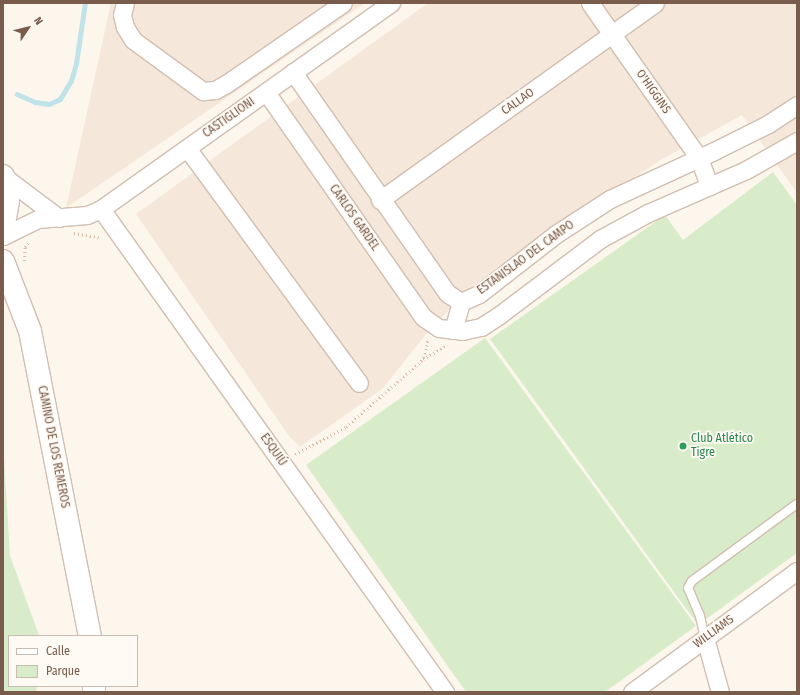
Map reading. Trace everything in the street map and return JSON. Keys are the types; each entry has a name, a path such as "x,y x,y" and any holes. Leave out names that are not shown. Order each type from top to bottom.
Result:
{"main road":[{"path":"3,176 8,201 3,230"},
{"name":"CAMINO DE LOS REMEROS","path":"6,270 30,331 90,635"}],"street":[{"path":"125,3 122,15 125,27 133,40 203,91 215,90 226,84 343,3"},
{"name":"CASTIGLIONI","path":"3,236 38,219 63,225 101,209 391,3"},
{"name":"O'HIGGINS","path":"590,3 700,158 709,186"},
{"name":"CALLAO","path":"380,200 654,3"},
{"path":"293,72 380,200 447,293 462,302 457,330 481,327 498,316 600,239 648,213 746,170 797,141"},
{"name":"CARLOS GARDEL","path":"266,92 423,317 436,326 457,330"},
{"name":"ESTANISLAO DEL CAMPO","path":"462,302 479,294 556,234 610,199 700,158 768,124 797,105"},
{"path":"187,148 359,383"},
{"path":"3,176 63,225"},
{"name":"ESQUIÚ","path":"101,209 445,692"},
{"name":"WILLIAMS","path":"632,692 797,572"},
{"path":"705,638 720,692"}],"lane":[{"path":"705,638 700,616 688,588 692,581 797,504"}],"path":[{"path":"63,225 124,241"},
{"path":"6,270 23,268 25,247 31,238"},
{"path":"421,361 425,354 429,334 436,326"},
{"path":"282,463 299,451 346,427 421,361 455,340 457,330"}],"shaded area":[{"path":"111,3 365,3 66,208"},
{"path":"428,3 797,3 797,193 742,115 659,161 470,288 427,333 382,389 300,447 289,436 136,214"}],"green space":[{"name":"Club Atlético Tigre","path":"773,172 797,205 797,553 698,625 490,339 665,215 683,240"},
{"path":"485,338 696,626 605,692 466,692 306,465"},
{"path":"3,440 10,556 39,635 8,635 8,687 37,687 36,692 3,692"}],"waterway":[{"path":"17,94 35,102 49,104 60,99 71,81 76,63 85,3"}],"place":[{"name":"Club Atlético Tigre","path":"683,446"}]}
